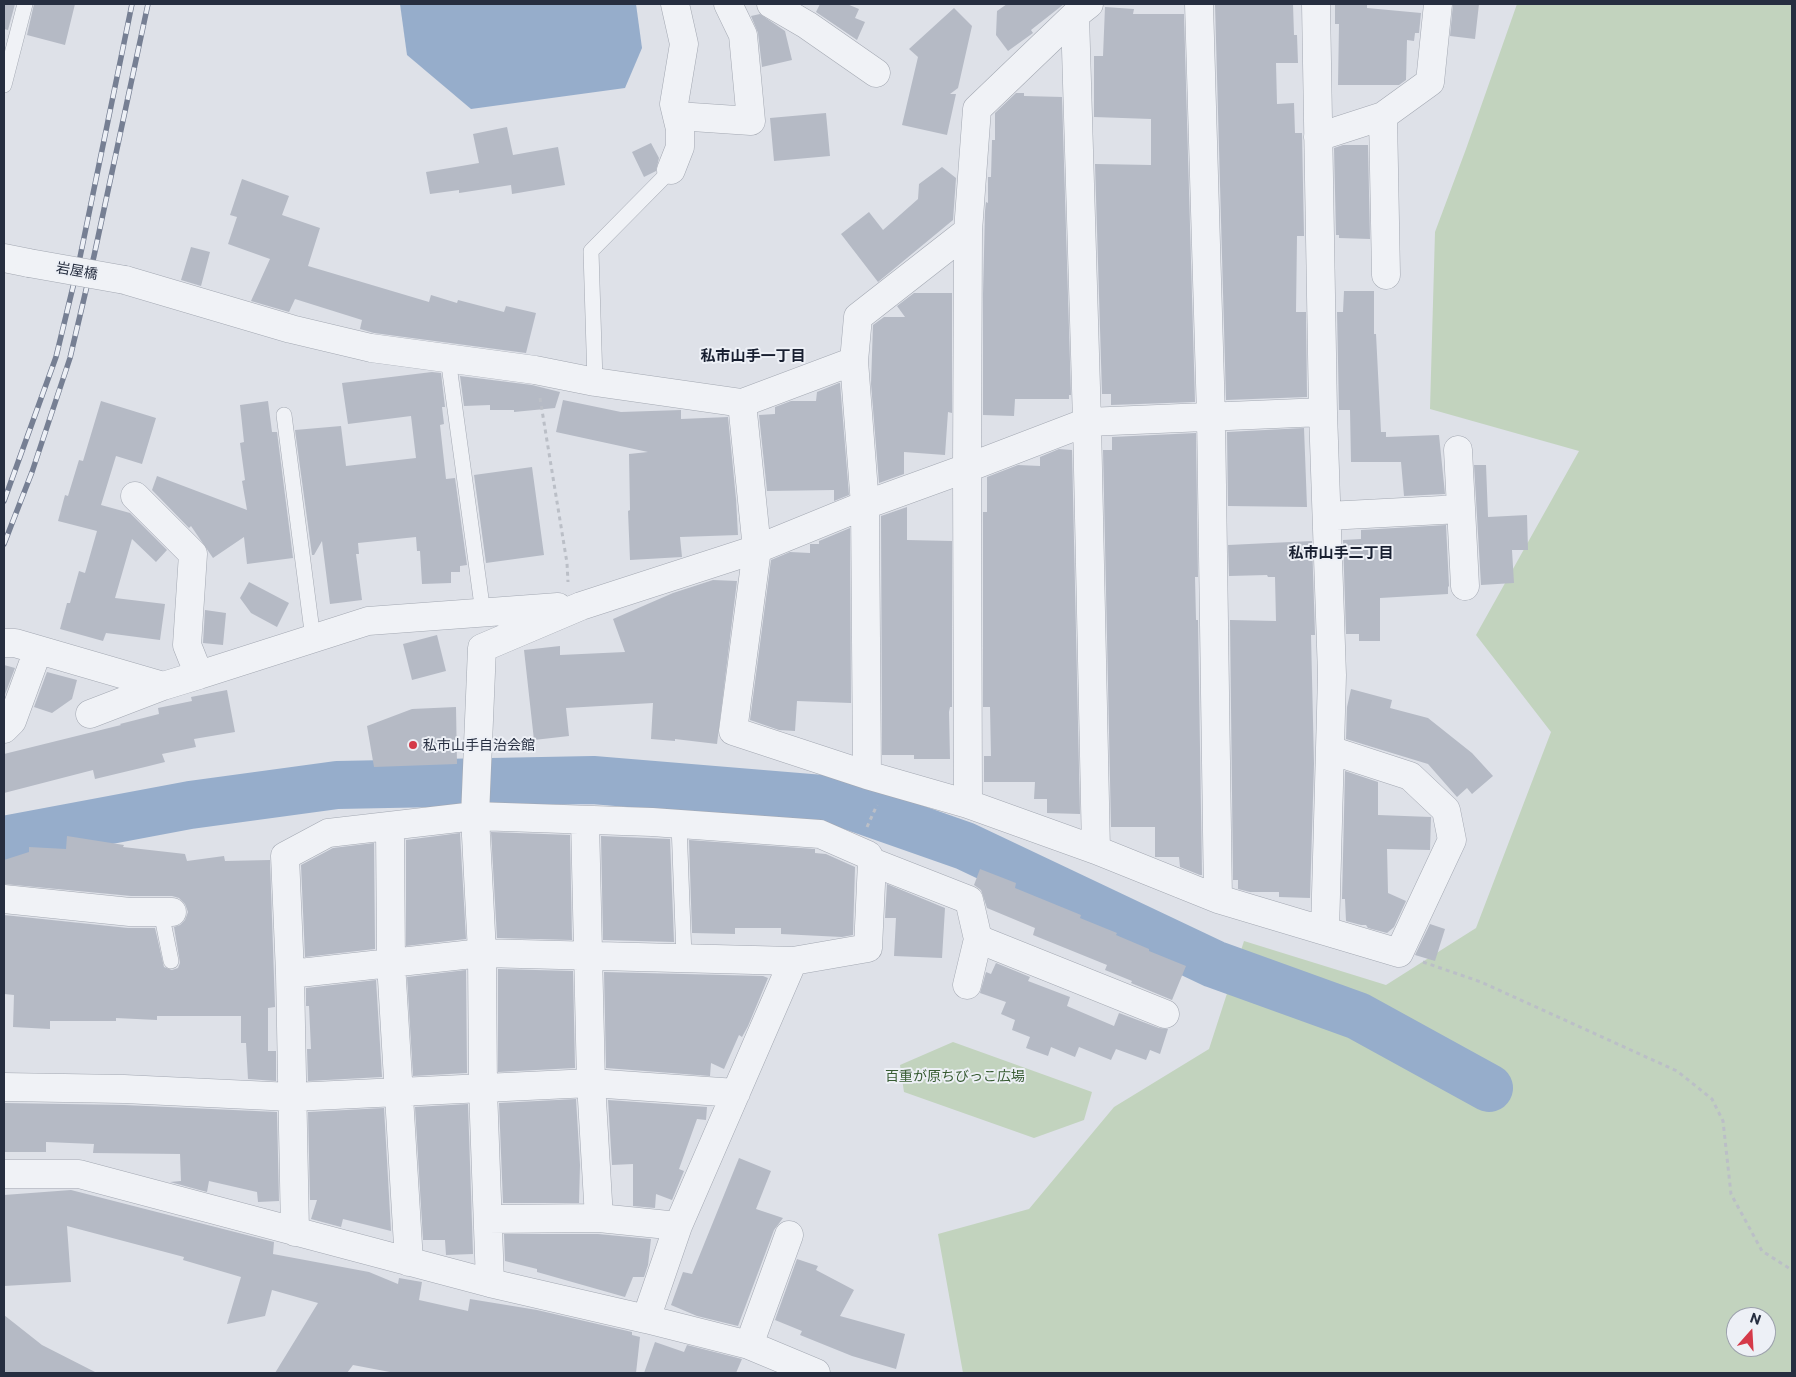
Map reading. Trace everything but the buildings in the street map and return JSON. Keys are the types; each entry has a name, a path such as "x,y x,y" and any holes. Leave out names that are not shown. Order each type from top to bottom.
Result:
{"street":[{"path":"670,170 680,147 680,129 674,104 684,44 675,4"},
{"path":"677,116 751,121 743,35 728,4"},
{"path":"771,4 807,25 876,73"},
{"path":"1199,4 1211,417 1218,899"},
{"path":"1316,4 1323,412 1332,675 1325,931"},
{"path":"1318,136 1383,116 1430,82 1438,4"},
{"path":"968,804 968,231 977,109 1082,9"},
{"path":"1082,9 1087,422 1096,850"},
{"path":"1383,116 1386,275"},
{"path":"867,774 865,504 854,361 858,317 968,231"},
{"name":"岩屋橋","path":"17,260 125,280 291,329 372,348 535,370 595,382 742,403"},
{"path":"854,361 742,403 757,549 733,731 968,804 1096,850 1218,899 1399,953 1452,840 1446,810 1410,776 1330,750"},
{"path":"490,1283 483,1089 482,953 476,816 482,648 575,606 757,549 865,504 967,468 1087,422 1323,412"},
{"path":"1458,450 1465,586"},
{"path":"135,496 194,554 187,645 199,675"},
{"path":"1327,516 1461,509"},
{"path":"90,714 163,686 368,621 575,606"},
{"path":"4,643 15,643 163,686"},
{"path":"4,729 12,721 38,650"},
{"path":"290,974 482,953 793,961 868,948 872,862 868,855 820,834 679,824 476,816 328,833 285,856 290,974 296,1232"},
{"path":"585,820 591,1084 599,1218"},
{"path":"390,826 391,963 408,1262"},
{"path":"872,862 969,900 978,939 968,985"},
{"path":"4,900 130,912 166,912"},
{"path":"978,939 1165,1014"},
{"path":"646,1319 678,1226 793,961"},
{"path":"4,1087 292,1097 591,1084 736,1093"},
{"path":"4,1174 79,1174 490,1283 749,1345 816,1373"},
{"path":"488,1219 599,1218 678,1226"},
{"path":"749,1345 789,1235"}],"lane":[{"path":"4,85 25,4"},
{"path":"595,382 591,251 670,170"},
{"path":"448,358 483,613"},
{"path":"284,415 313,639"},
{"path":"679,824 684,958"},
{"path":"166,912 171,961"}],"path":[{"path":"535,370 575,606"},
{"path":"866,828 879,802"},
{"path":"1399,953 1482,982 1677,1072 1712,1099 1723,1121 1731,1194 1762,1251 1792,1270"}],"green space":[{"path":"1517,4 1792,4 1792,1373 963,1373 938,1234 1029,1209 1114,1107 1209,1049 1244,941 1386,985 1476,928 1551,732 1476,635 1579,451 1430,409 1435,232"},
{"name":"百重が原ちびっこ広場","path":"953,1042 1092,1092 1084,1120 1034,1138 904,1092 900,1065"}],"water":[{"path":"400,4 636,4 642,48 625,88 471,109 407,55"}],"waterway":[{"path":"4,840 190,805 337,785 593,780 834,800 965,846 1214,964 1358,1016 1489,1088"}],"railway":[{"path":"4,501 56,357 79,262 132,4"},
{"path":"4,544 32,472 70,358 148,4"}],"place":[{"name":"私市山手自治会館","path":"413,745"}],"district":[{"name":"私市山手一丁目","path":"753,356"},
{"name":"私市山手二丁目","path":"1341,553"}]}
